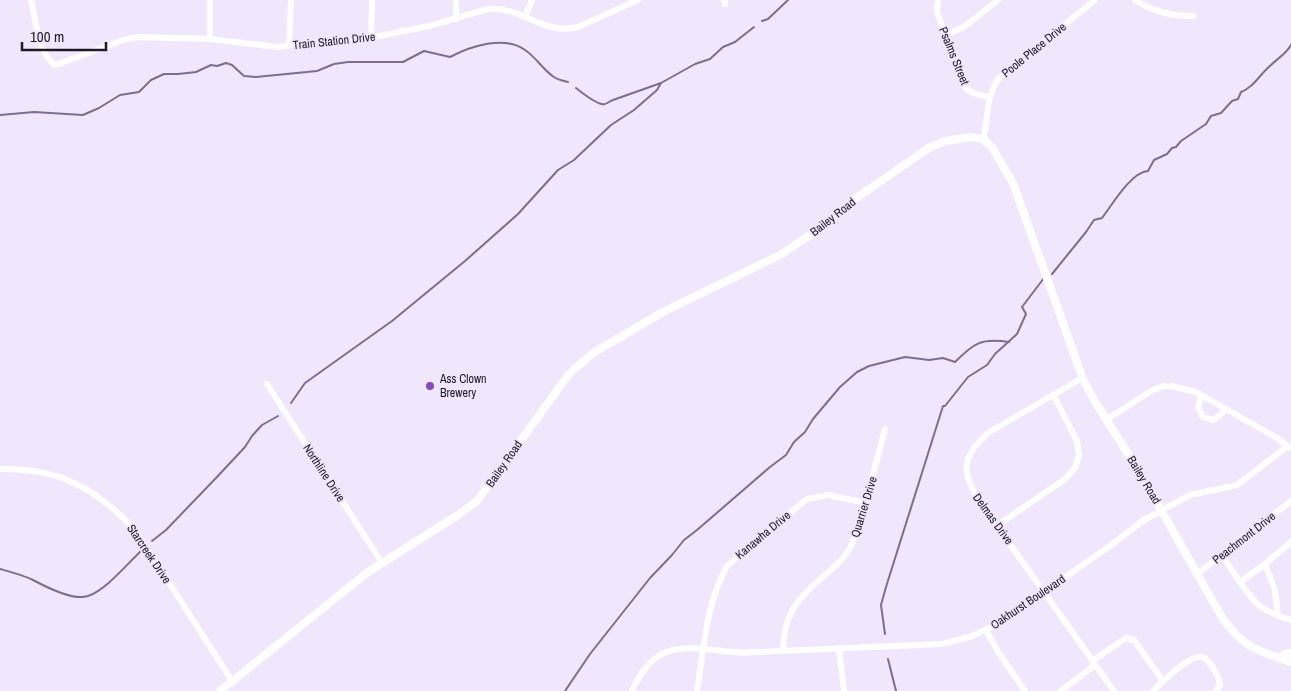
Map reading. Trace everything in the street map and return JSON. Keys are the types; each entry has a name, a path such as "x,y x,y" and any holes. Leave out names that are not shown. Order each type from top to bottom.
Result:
{"street":[{"name":"Train Station Drive","path":"31,0 40,42 45,54 52,64 59,65 123,40 136,37 210,39 264,46 354,41 412,30 497,9 525,17 552,28 570,29 578,27 623,3 638,0"},
{"path":"210,0 210,39"},
{"path":"289,45 291,0"},
{"path":"371,38 372,0"},
{"path":"456,0 456,19"},
{"path":"525,17 532,0"},
{"name":"Psalms Street","path":"938,0 936,12 964,86 972,92 990,97"},
{"path":"945,35 964,27 998,0"},
{"name":"Poole Place Drive","path":"983,140 990,97 1000,76 1095,0"},
{"path":"1135,0 1147,8 1161,13 1193,16"},
{"name":"Bailey Road","path":"220,691 349,587 382,563 478,501 569,374 591,354 686,300 774,258 822,227 854,200 930,147 970,137 983,140 996,152 1019,197 1082,378 1162,510 1223,620 1240,639 1260,652 1291,662"},
{"name":"Delmas Drive","path":"1082,378 988,433 976,444 969,454 966,467 968,481 978,498 1114,691"},
{"name":"Northline Drive","path":"267,384 382,563"},
{"path":"1106,420 1157,388 1171,386 1201,394 1277,438 1290,448"},
{"path":"1201,394 1198,408 1203,417 1213,420 1220,416 1226,408"},
{"path":"998,525 1065,479 1075,468 1079,455 1078,441 1054,396"},
{"name":"Quarrier Drive","path":"783,651 784,636 794,605 804,592 846,555 856,535 885,429"},
{"name":"Oakhurst Boulevard","path":"632,691 639,675 658,657 675,649 705,648 733,652 783,651 942,644 962,640 986,630 1044,592 1144,520 1190,495 1237,486 1290,448"},
{"name":"Starcreek Drive","path":"0,469 18,469 45,473 75,483 103,499 119,512 136,531 232,681"},
{"name":"Kanawha Drive","path":"696,691 714,598 727,566 746,548 780,523 807,498 828,495 866,503"},
{"name":"Peachmont Drive","path":"1197,574 1291,501"},
{"path":"1240,582 1291,542"},
{"path":"1222,556 1260,607 1291,620"},
{"path":"1265,564 1276,590 1278,616"},
{"path":"986,630 997,650 1025,691"},
{"path":"1061,691 1126,638 1134,640 1163,681"},
{"path":"839,648 844,691"},
{"path":"1280,658 1287,653 1291,653"},
{"path":"1153,691 1194,657 1204,658 1208,661 1218,676 1220,686 1216,691"}],"waterway":[{"path":"762,21 768,19 788,0"},
{"path":"576,88 595,101 606,104 612,100 661,83 695,64 710,59 723,47 735,42 754,27"},
{"path":"0,115 34,112 83,115 120,95 139,92 151,80 164,74 196,72 211,65 217,66 226,63 232,65 244,76 256,77 317,71 334,64 348,62 403,62 424,51 450,57 477,46 498,43 507,43 525,50 550,74 557,79 568,82"},
{"path":"1052,274 1094,220 1102,218 1116,198 1135,177 1148,171 1154,160 1167,154 1181,141 1206,124 1211,116 1221,113 1232,101 1238,99 1241,92 1253,84 1291,45"},
{"path":"291,403 305,383 392,321 465,261 518,214 558,170 574,160 611,125 634,110 657,90 661,83"},
{"path":"885,634 881,605 943,406 945,406 968,377 987,365 995,354 1017,334 1026,314 1022,307 1044,278"},
{"path":"565,691 590,654 650,578 684,540 786,455 794,442 805,432 813,419 840,387 857,372 869,366 905,357 929,360 943,358 955,362 979,343 991,341 1009,342"},
{"path":"152,541 166,530 216,478 245,447 262,425 278,416"},
{"path":"0,569 25,577 60,593 82,597 95,593 102,588 141,551"},
{"path":"888,659 896,691"}],"place":[{"name":"Ass Clown Brewery","path":"430,386"}]}
